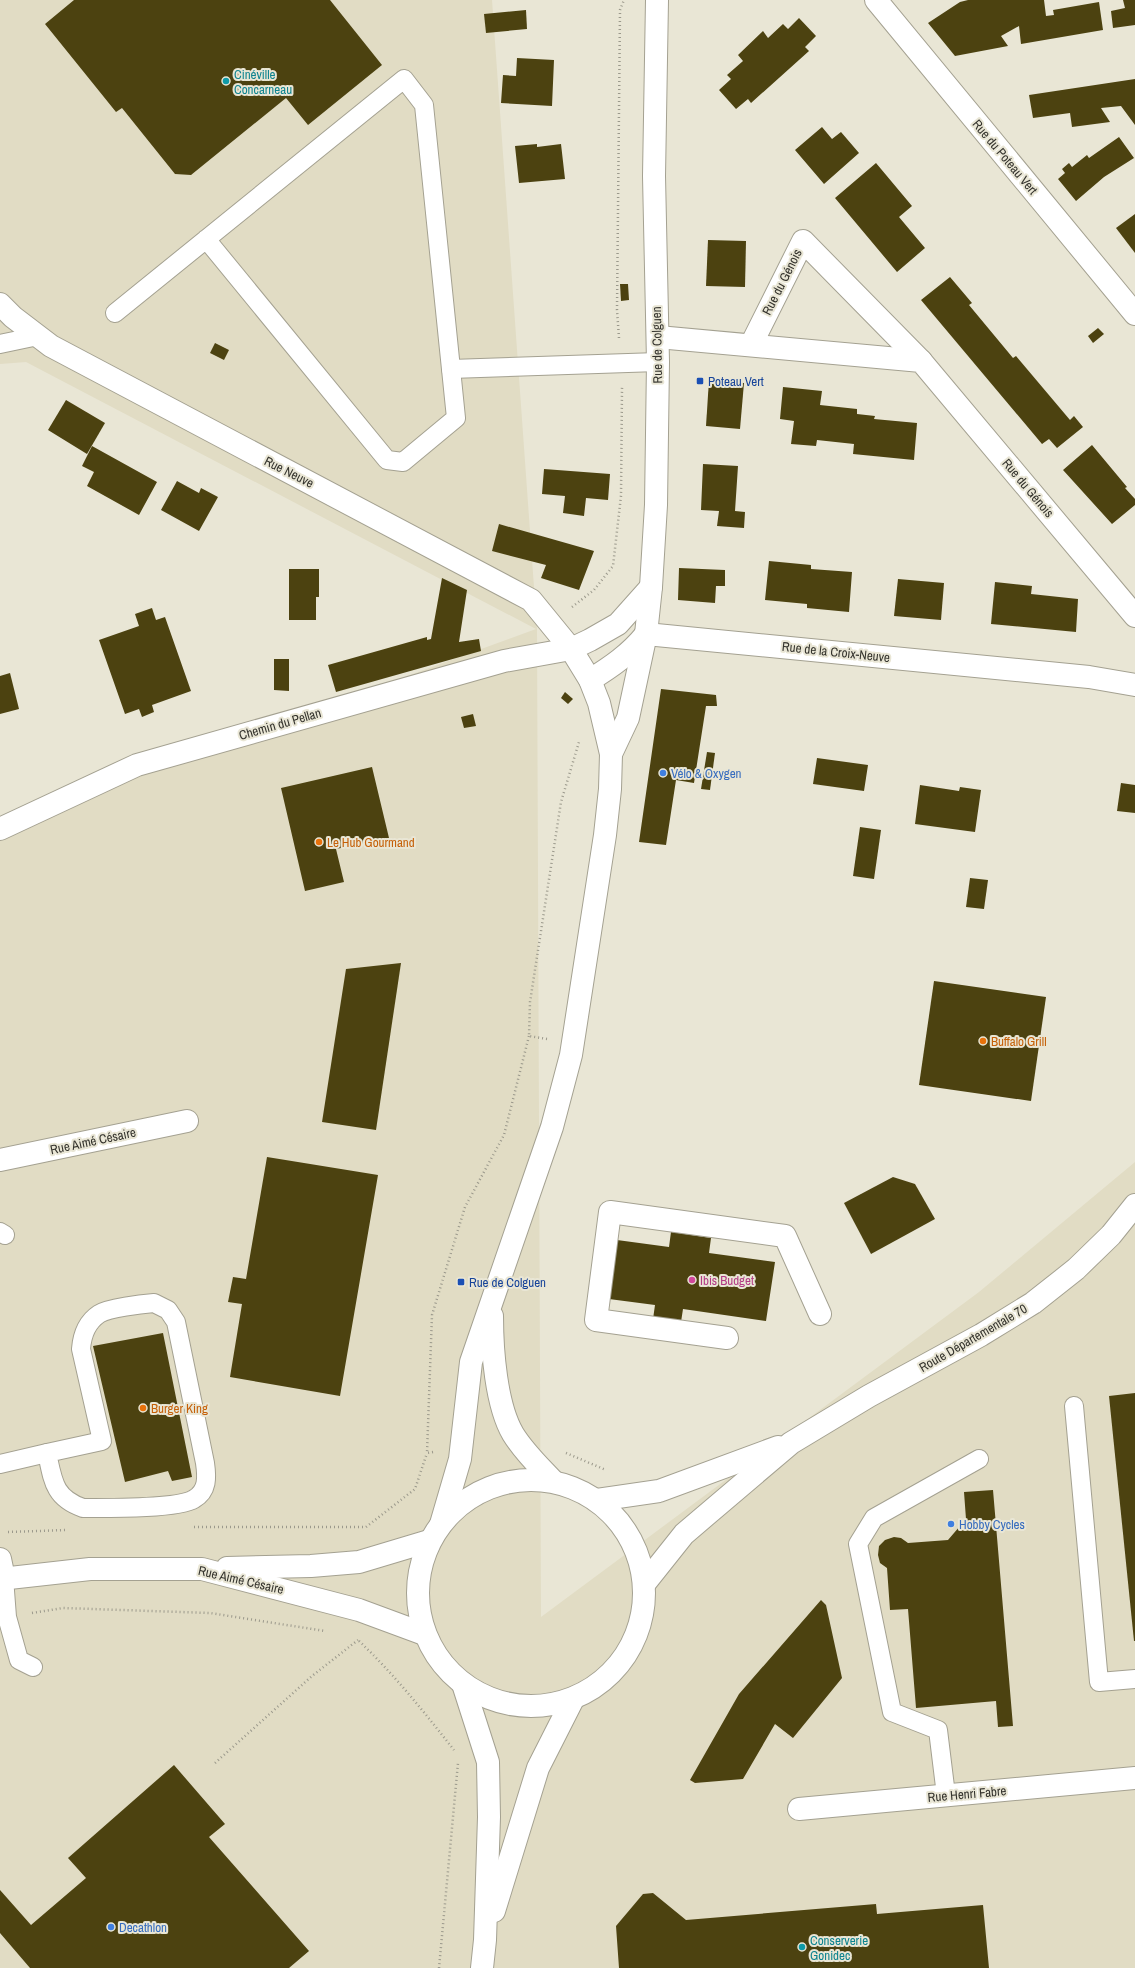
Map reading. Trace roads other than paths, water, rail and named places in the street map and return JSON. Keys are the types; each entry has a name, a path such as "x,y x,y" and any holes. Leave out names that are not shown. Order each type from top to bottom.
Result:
{"street":[{"name":"Rue de Colguen","path":"611,754 628,718 646,634 651,587 656,505 658,362 654,176 657,0"},
{"name":"Rue du Poteau Vert","path":"876,0 1135,314"},
{"name":"Rue du Génois","path":"751,345 803,241 921,361 1135,616"},
{"name":"Rue Neuve","path":"0,304 13,317 51,346 221,437 466,564 531,600 571,648"},
{"path":"658,337 921,361"},
{"path":"441,1524 460,1459 471,1362 492,1305 552,1127 571,1055 605,835 610,789 611,754 599,703 590,680 571,648 590,640 618,624 651,587"},
{"path":"590,680 636,648 646,634"},
{"name":"Rue de la Croix-Neuve","path":"646,634 1089,677 1135,685"},
{"name":"Chemin du Pellan","path":"0,829 137,765 504,662 571,648"},
{"name":"Rue Aimé Césaire","path":"0,1160 187,1121"},
{"name":"Route Départementale 70","path":"645,1582 684,1534 790,1443 869,1396 981,1335 1033,1303 1076,1269 1111,1235 1135,1205"},
{"path":"727,1338 596,1320 610,1212 785,1236 820,1314"},
{"path":"492,1305 492,1344 501,1401 512,1433 527,1454 553,1481"},
{"name":"Route Départementale 70","path":"598,1500 658,1491 790,1443"},
{"path":"528,1479 553,1481 576,1488 598,1500 620,1521 636,1548 645,1582 642,1619 628,1652 604,1680 573,1699 545,1706 516,1706 488,1699 463,1684 440,1662 424,1634 417,1603 419,1571 429,1542 441,1524 458,1505 479,1491 503,1482 528,1479"},
{"path":"202,1569 310,1566 360,1562 429,1542"},
{"name":"Rue Aimé Césaire","path":"1,1572 90,1569 202,1569 359,1610 424,1634"},
{"path":"463,1684 488,1762 489,1817 485,1940 482,1968"},
{"path":"485,1940 538,1768 573,1699"},
{"name":"Rue Henri Fabre","path":"799,1809 1135,1778"}],"lane":[{"path":"115,313 206,239 404,79 424,105 456,418 403,462 386,460 206,239"},
{"path":"0,344 38,336"},
{"path":"451,369 622,362 658,362"},
{"path":"0,1464 47,1453 102,1441 81,1349 82,1337 89,1325 99,1314 154,1303 168,1310 176,1322 207,1476 206,1485 195,1499 178,1505 83,1508 71,1504 60,1494 54,1483 47,1453"},
{"path":"1074,1406 1099,1682 1135,1679"},
{"path":"946,1796 938,1730 892,1712 858,1544 874,1518 979,1459"},
{"path":"1,1572 7,1617 19,1660 33,1667"}],"place":[{"name":"Cinéville Concarneau","path":"226,81"},
{"name":"Poteau Vert","path":"700,381"},
{"name":"Vélo & Oxygen","path":"663,773"},
{"name":"Le Hub Gourmand","path":"319,842"},
{"name":"Buffalo Grill","path":"983,1041"},
{"name":"Ibis Budget","path":"692,1280"},
{"name":"Rue de Colguen","path":"461,1282"},
{"name":"Burger King","path":"143,1408"},
{"name":"Hobby Cycles","path":"951,1524"},
{"name":"Decathlon","path":"111,1927"},
{"name":"Conserverie Gonidec","path":"802,1947"}]}
